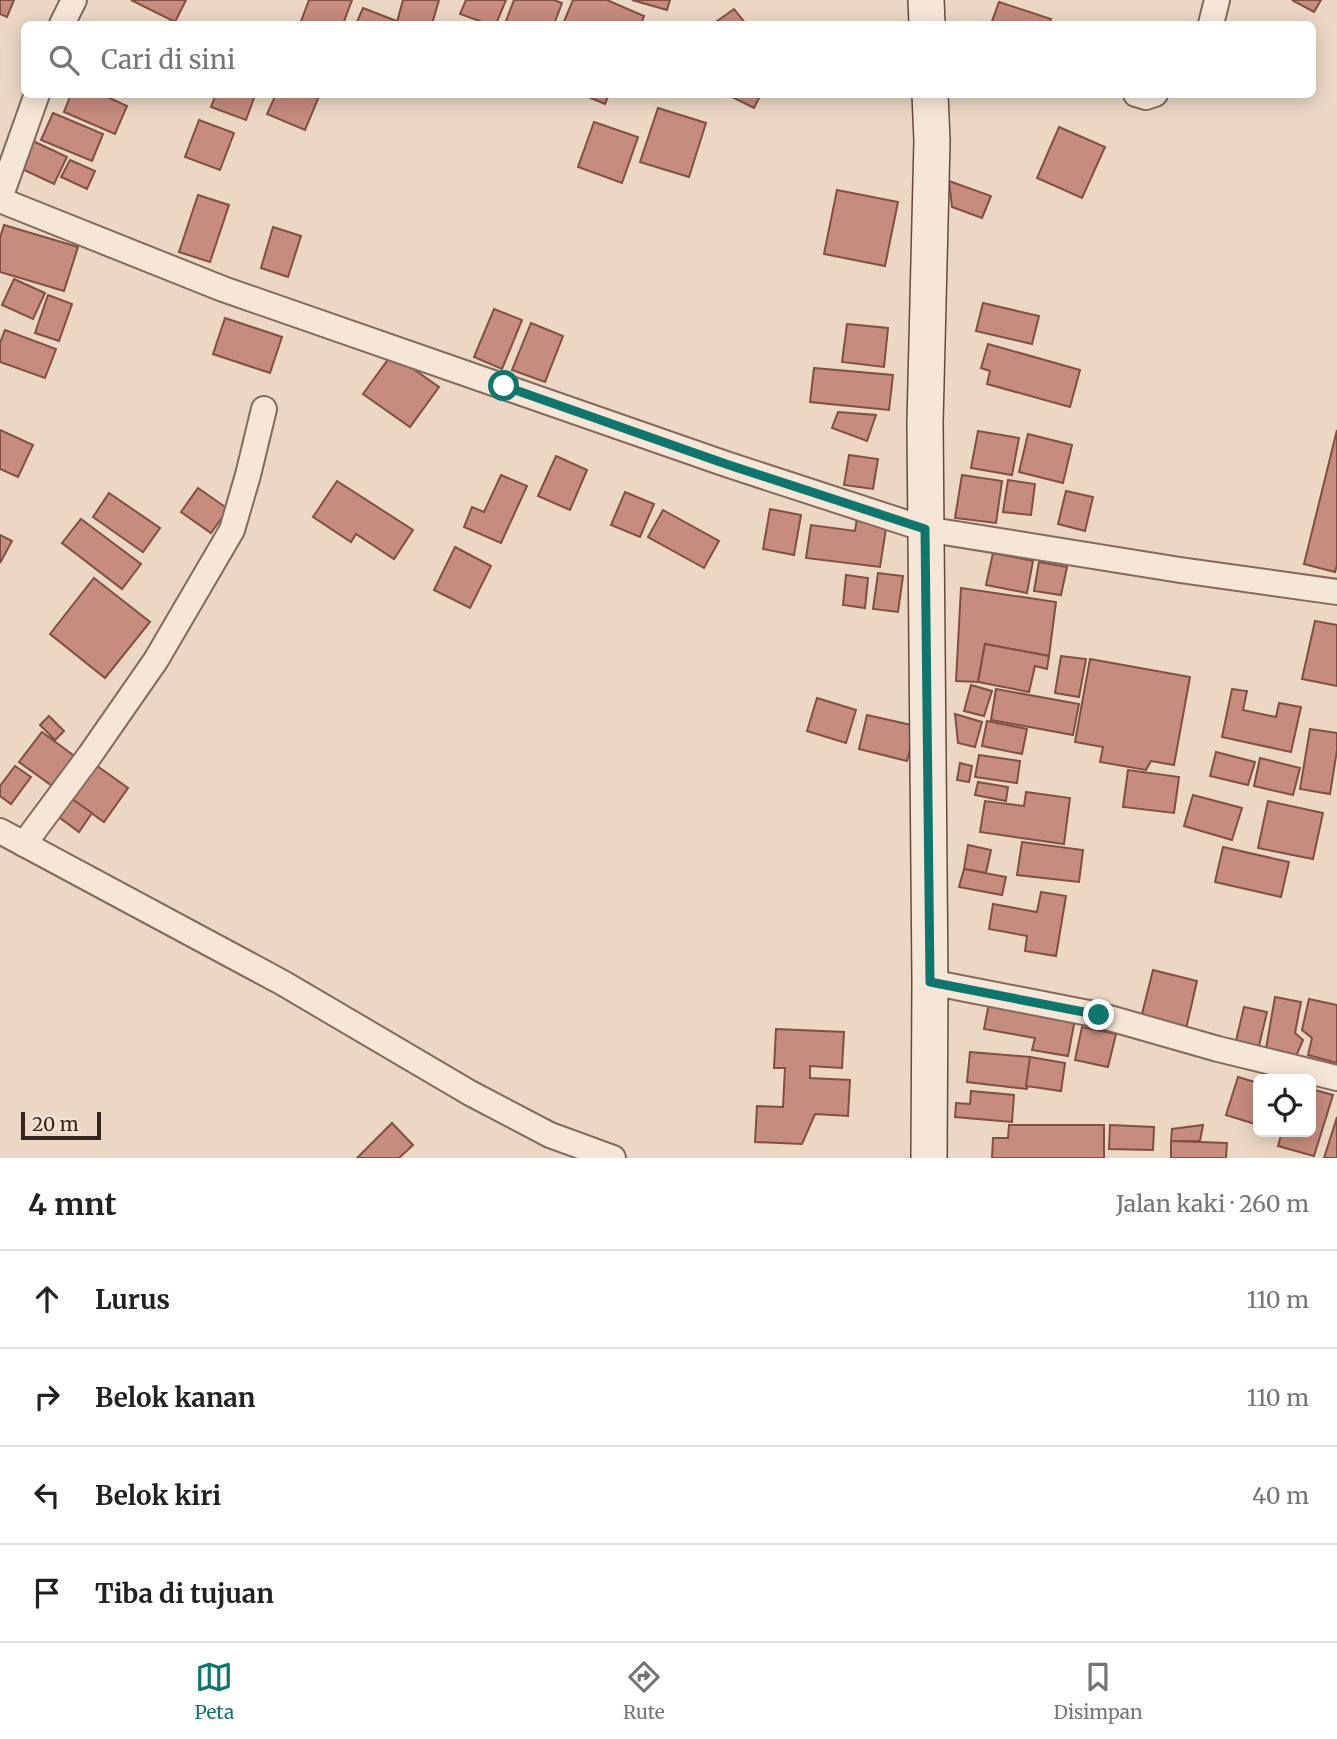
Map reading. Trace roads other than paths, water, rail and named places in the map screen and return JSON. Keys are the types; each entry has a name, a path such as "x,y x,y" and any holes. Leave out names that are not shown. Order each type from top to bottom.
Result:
{"main road":[{"path":"926,0 927,21"},
{"path":"929,1158 925,423 932,141 930,98"}],"street":[{"path":"64,21 74,0"},
{"path":"1211,21 1217,0"},
{"path":"36,98 0,199 223,289 726,464 925,529 1337,592"},
{"path":"24,844 156,660 232,530 264,409"},
{"path":"0,831 283,983 470,1093 550,1135 613,1158"},
{"path":"930,982 1099,1015 1218,1049 1337,1078"}]}
